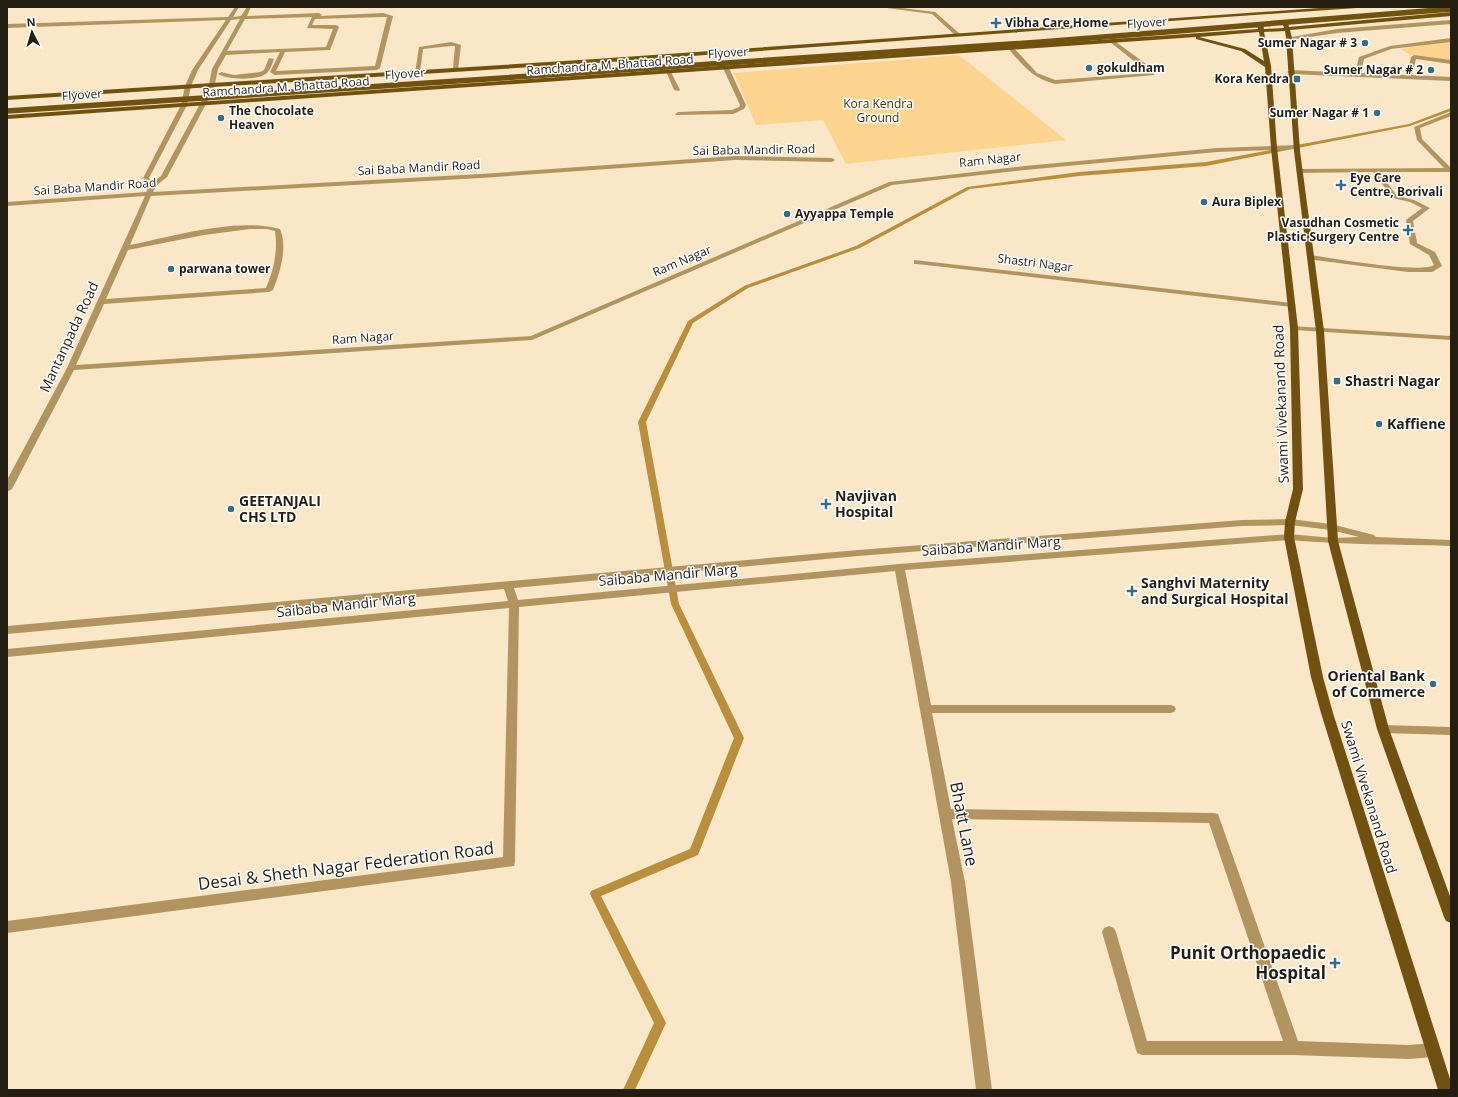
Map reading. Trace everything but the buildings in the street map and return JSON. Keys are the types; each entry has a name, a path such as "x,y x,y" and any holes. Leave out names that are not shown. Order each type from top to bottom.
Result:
{"main road":[{"path":"1212,16 1231,7"},
{"name":"Ramchandra M. Bhattad Road","path":"7,98 417,72 957,34 1212,16 1257,10 1357,7"},
{"name":"Flyover","path":"7,105 800,53 1140,29 1415,7"},
{"name":"Flyover","path":"7,111 1040,42 1451,9"},
{"name":"Swami Vivekanand Road","path":"1257,10 1268,66 1274,151 1294,328 1298,488 1290,522 1289,537 1317,677 1327,713 1446,1090"},
{"path":"1280,10 1289,38 1290,72 1299,171 1320,331 1333,541 1383,729 1451,917"},
{"name":"Ramchandra M. Bhattad Road","path":"7,117 1287,29 1451,14"},
{"path":"1184,36 1230,46 1253,56 1268,66"}],"street":[{"path":"237,7 195,70 188,86 184,106 146,178 153,185 164,177 203,104 212,84 215,69 249,7"},
{"path":"881,7 934,13 957,34"},
{"path":"7,26 357,13"},
{"path":"223,55 282,51 328,49 336,27 309,27 313,18 390,16 377,68 275,73 273,72 282,51"},
{"path":"1289,38 1330,32 1451,22"},
{"path":"1358,74 1361,58 1390,48 1451,40"},
{"path":"1011,48 1036,77 1046,81 1055,82 1152,74 1152,72 1112,41"},
{"path":"417,72 421,48 451,44 458,45 456,69"},
{"path":"221,74 234,77 262,74 266,71 272,58 268,55 223,55"},
{"path":"1409,76 1414,57 1451,62"},
{"path":"678,114 733,112 742,108 743,105 726,68"},
{"path":"668,72 677,90"},
{"path":"1290,72 1451,79"},
{"path":"1450,170 1419,139 1417,127 1451,114"},
{"name":"Ram Nagar","path":"70,368 532,338 891,183 1025,168 1217,150 1274,151 1297,149"},
{"name":"Sai Baba Mandir Road","path":"7,204 149,194 473,176 735,158 832,160"},
{"path":"1299,171 1450,170"},
{"path":"1310,257 1408,270 1432,270 1438,266 1432,254 1414,244 1409,220 1426,208 1412,201 1395,197 1375,171"},
{"name":"Mantanpada Road","path":"7,489 70,368 153,185"},
{"path":"100,302 268,290 273,281 280,238 278,230 274,228 252,226 125,248"},
{"name":"Shastri Nagar","path":"918,262 1292,305"},
{"path":"1294,328 1320,331 1451,338"},
{"name":"Saibaba Mandir Marg","path":"7,630 655,571 1242,523 1290,522 1331,527 1382,540"},
{"name":"Saibaba Mandir Marg","path":"7,653 899,567 1289,537 1333,541 1382,540"},
{"path":"1382,540 1451,543"},
{"name":"Bhatt Lane","path":"899,567 958,882 984,1090"},
{"name":"Desai & Sheth Nagar Federation Road","path":"7,927 509,862 514,603 508,584"},
{"path":"925,709 1170,709"},
{"path":"1383,729 1451,731"},
{"path":"945,814 1214,818 1292,1048"},
{"path":"1109,932 1142,1048 1292,1048 1410,1052 1433,1050"}],"green space":[{"path":"1451,42 1451,60 1410,55 1401,49 1433,43"},
{"name":"Kora Kendra Ground","path":"959,55 1066,140 846,164 823,120 756,125 734,73"}],"waterway":[{"path":"629,1090 660,1023 595,894 694,852 739,738 675,604 642,422 690,322 746,287 858,247 969,188 1079,174 1206,164 1410,125 1451,109"}],"place":[{"name":"Vibha Care Home","path":"996,23"},
{"name":"Sumer Nagar # 3","path":"1365,43"},
{"name":"gokuldham","path":"1089,68"},
{"name":"Sumer Nagar # 2","path":"1431,70"},
{"name":"Kora Kendra","path":"1297,79"},
{"name":"Sumer Nagar # 1","path":"1377,113"},
{"name":"The Chocolate Heaven","path":"221,118"},
{"name":"Eye Care Centre, Borivali","path":"1341,185"},
{"name":"Aura Biplex","path":"1204,202"},
{"name":"Ayyappa Temple","path":"787,214"},
{"name":"Vasudhan Cosmetic Plastic Surgery Centre","path":"1408,230"},
{"name":"parwana tower","path":"171,269"},
{"name":"Shastri Nagar","path":"1337,381"},
{"name":"Kaffiene","path":"1379,424"},
{"name":"Navjivan Hospital","path":"826,504"},
{"name":"GEETANJALI CHS LTD","path":"231,509"},
{"name":"Sanghvi Maternity and Surgical Hospital","path":"1132,591"},
{"name":"Oriental Bank of Commerce","path":"1433,684"},
{"name":"Punit Orthopaedic Hospital","path":"1335,963"}]}
